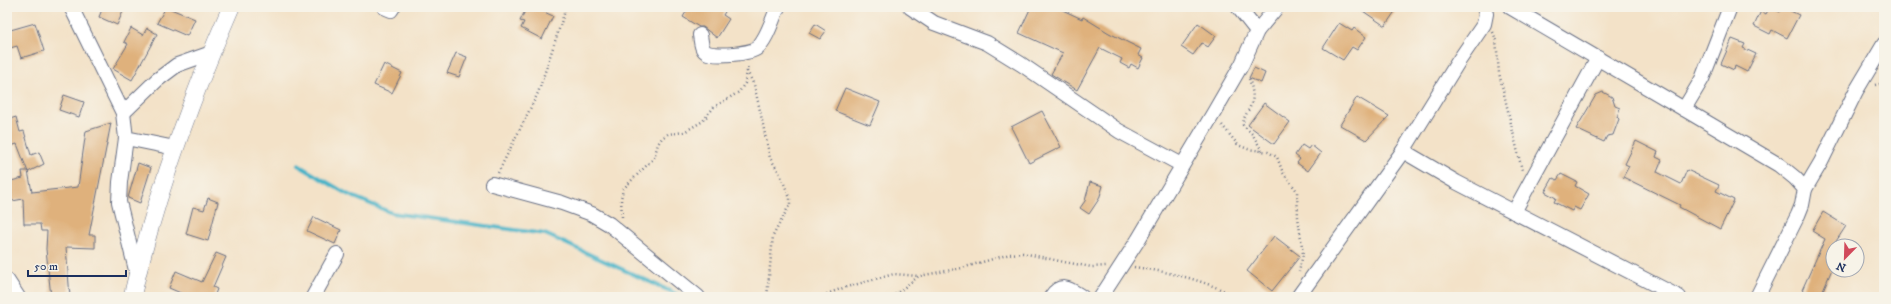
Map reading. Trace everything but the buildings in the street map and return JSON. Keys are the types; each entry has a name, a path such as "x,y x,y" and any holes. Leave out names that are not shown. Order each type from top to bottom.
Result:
{"main road":[{"path":"132,297 137,274 175,148 211,53 231,7"}],"street":[{"path":"71,7 123,113 126,138 119,202 137,274"},
{"path":"384,7 391,10 393,7"},
{"path":"700,35 702,48 705,52 711,54 750,52 760,45 778,7"},
{"path":"910,7 934,23 987,44 1021,64 1119,132 1182,164"},
{"path":"1238,7 1257,31"},
{"path":"1100,297 1122,266 1213,114 1242,64 1257,31 1277,7"},
{"path":"1510,7 1778,165 1795,178 1805,189"},
{"path":"1684,110 1702,79 1730,7"},
{"path":"1298,297 1403,151 1458,62 1484,24 1485,11"},
{"path":"1757,297 1798,215 1802,205 1805,189 1821,162 1856,91 1884,44"},
{"path":"123,113 157,80 177,65 211,53"},
{"path":"1514,212 1598,58"},
{"path":"126,138 175,148"},
{"path":"1403,151 1456,182 1679,297"},
{"path":"492,184 562,203 592,214 609,224 624,238 698,297"},
{"path":"313,297 337,254"},
{"path":"7,280 18,297"},
{"path":"1051,297 1055,292 1064,288 1068,288 1082,297"}],"path":[{"path":"492,184 538,93 565,7"},
{"path":"1485,11 1496,40 1499,73 1513,138 1527,190"},
{"path":"624,238 620,199 622,189 654,158 658,144 662,138 668,134 684,132 703,121 714,107 739,92 746,83 750,52"},
{"path":"1242,64 1250,82 1253,99 1250,108 1245,115 1243,125 1253,136 1262,151"},
{"path":"747,71 754,85 770,158 779,172 790,198 788,210 772,242 767,297"},
{"path":"1213,114 1238,145 1248,149 1262,151 1277,157 1283,173 1297,191 1298,217 1303,254 1298,276"},
{"path":"819,297 843,288 894,274 919,276 962,268 1016,253 1023,253 1092,267 1122,266 1176,274 1215,286 1234,297"},
{"path":"892,297 919,276"}],"waterway":[{"path":"298,165 347,194 392,213 545,234 683,297"}]}
